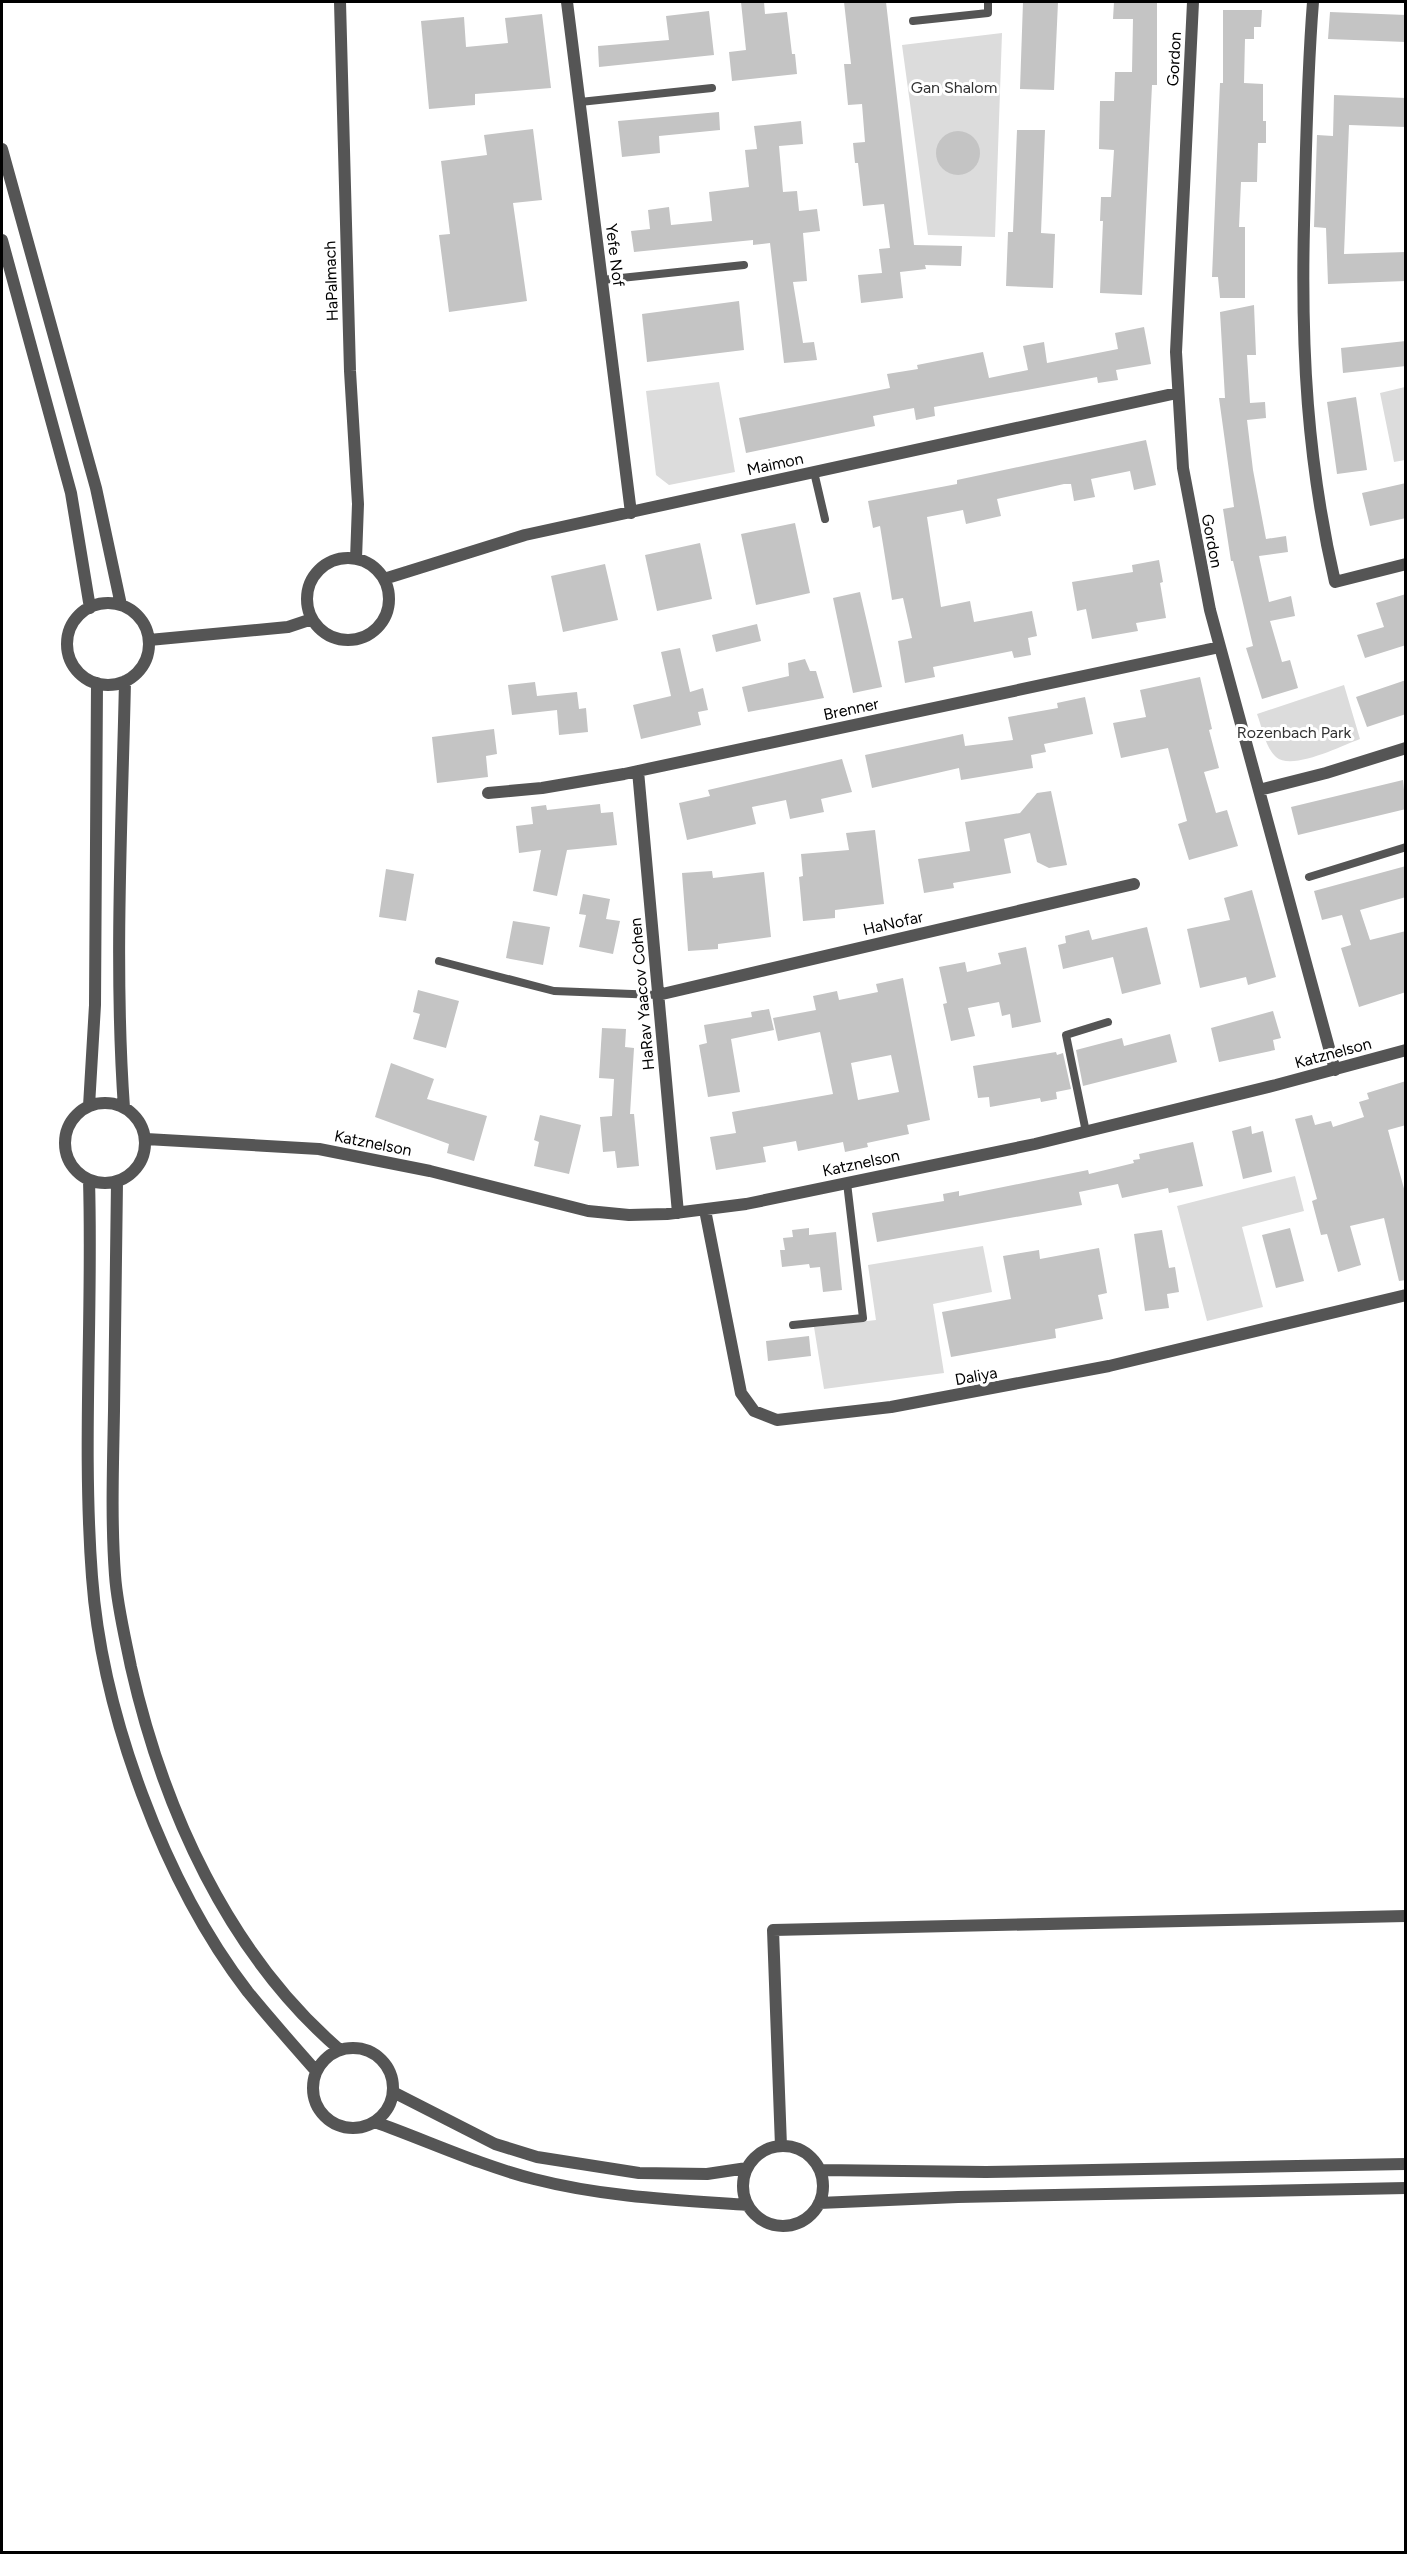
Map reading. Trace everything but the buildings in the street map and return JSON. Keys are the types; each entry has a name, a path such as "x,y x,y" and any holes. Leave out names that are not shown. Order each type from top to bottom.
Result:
{"street":[{"name":"HaPalmach","path":"340,2 350,371 358,504 356,559"},
{"name":"Yefe Nof","path":"567,2 631,513"},
{"name":"Gordon","path":"1193,2 1177,310 1177,393 1188,504 1220,646 1335,1070"},
{"path":"1313,2 1306,120 1302,333 1305,405 1318,503 1335,582 1406,564"},
{"path":"2,149 96,488 121,605"},
{"path":"2,240 71,493 90,608"},
{"name":"Maimon","path":"384,579 525,535 1177,393"},
{"path":"356,559 374,567 384,579 389,595 387,611 380,625 367,635 352,640 336,638 322,631 312,619 307,596 316,574 335,560 356,559"},
{"path":"104,603 121,605 140,617 149,640 144,663 135,675 125,681 113,685 97,683 77,670 68,648 72,626 90,608 104,603"},
{"path":"149,640 288,627 312,619"},
{"name":"Brenner","path":"488,793 542,788 638,771 1220,646"},
{"path":"124,1107 120,1055 120,968 125,681"},
{"path":"89,1106 95,1005 97,683"},
{"path":"1258,790 1326,773 1406,748"},
{"name":"HaRav Yaacov Cohen","path":"638,771 678,1213"},
{"name":"HaNofar","path":"658,995 1134,884"},
{"name":"Katznelson","path":"146,1139 319,1149 430,1171 588,1211 638,1215 678,1213 847,1183 1086,1132 1406,1050"},
{"path":"109,1103 124,1107 141,1124 146,1139 142,1162 131,1175 117,1182 101,1184 89,1180 74,1169 65,1148 69,1125 79,1113 89,1106 109,1103"},
{"path":"89,1180 91,1298 88,1508 92,1578 108,1684 140,1789 168,1856 198,1913 247,1990 316,2072"},
{"path":"117,1182 113,1494 115,1576 142,1715 170,1795 198,1858 234,1926 284,1996 312,2026 340,2050"},
{"name":"Daliya","path":"705,1210 738,1385 744,1400 754,1411 777,1420 891,1407 1045,1379 1318,1318 1406,1295"},
{"path":"781,2146 773,1930 1406,1916"},
{"path":"375,2122 388,2107 393,2092 388,2069 378,2057 356,2048 340,2050 327,2058 316,2072 312,2085 314,2101 327,2120 349,2128 375,2122 475,2162 534,2179 632,2198 747,2205"},
{"path":"393,2092 495,2144 537,2157 639,2173 707,2174 747,2168"},
{"path":"781,2146 802,2151 813,2160 820,2170 823,2182 819,2203 809,2217 787,2226 764,2222 747,2205 742,2183 747,2168 763,2151 781,2146"},
{"path":"820,2170 986,2172 1406,2164"},
{"path":"819,2203 969,2197 1406,2188"}],"lane":[{"path":"913,21 988,13 988,2"},
{"path":"580,102 712,88"},
{"path":"602,280 744,265"},
{"path":"814,472 825,519"},
{"path":"1309,877 1406,847"},
{"path":"439,961 554,991 658,995"},
{"path":"1086,1132 1066,1035 1108,1022"},
{"path":"793,1325 863,1318 847,1183"}],"green space":[{"name":"Gan Shalom","path":"1002,33 995,237 928,235 902,45"},
{"path":"719,382 735,472 669,485 656,475 646,391"},
{"path":"1405,387 1405,460 1394,462 1380,393"},
{"name":"Rozenbach Park","path":"1344,685 1360,739 1305,759 1293,761 1283,761 1272,753 1257,714"},
{"path":"1295,1176 1304,1211 1242,1227 1263,1307 1207,1321 1177,1206"},
{"path":"983,1246 992,1292 933,1304 944,1373 824,1389 814,1327 876,1320 868,1265"}]}
